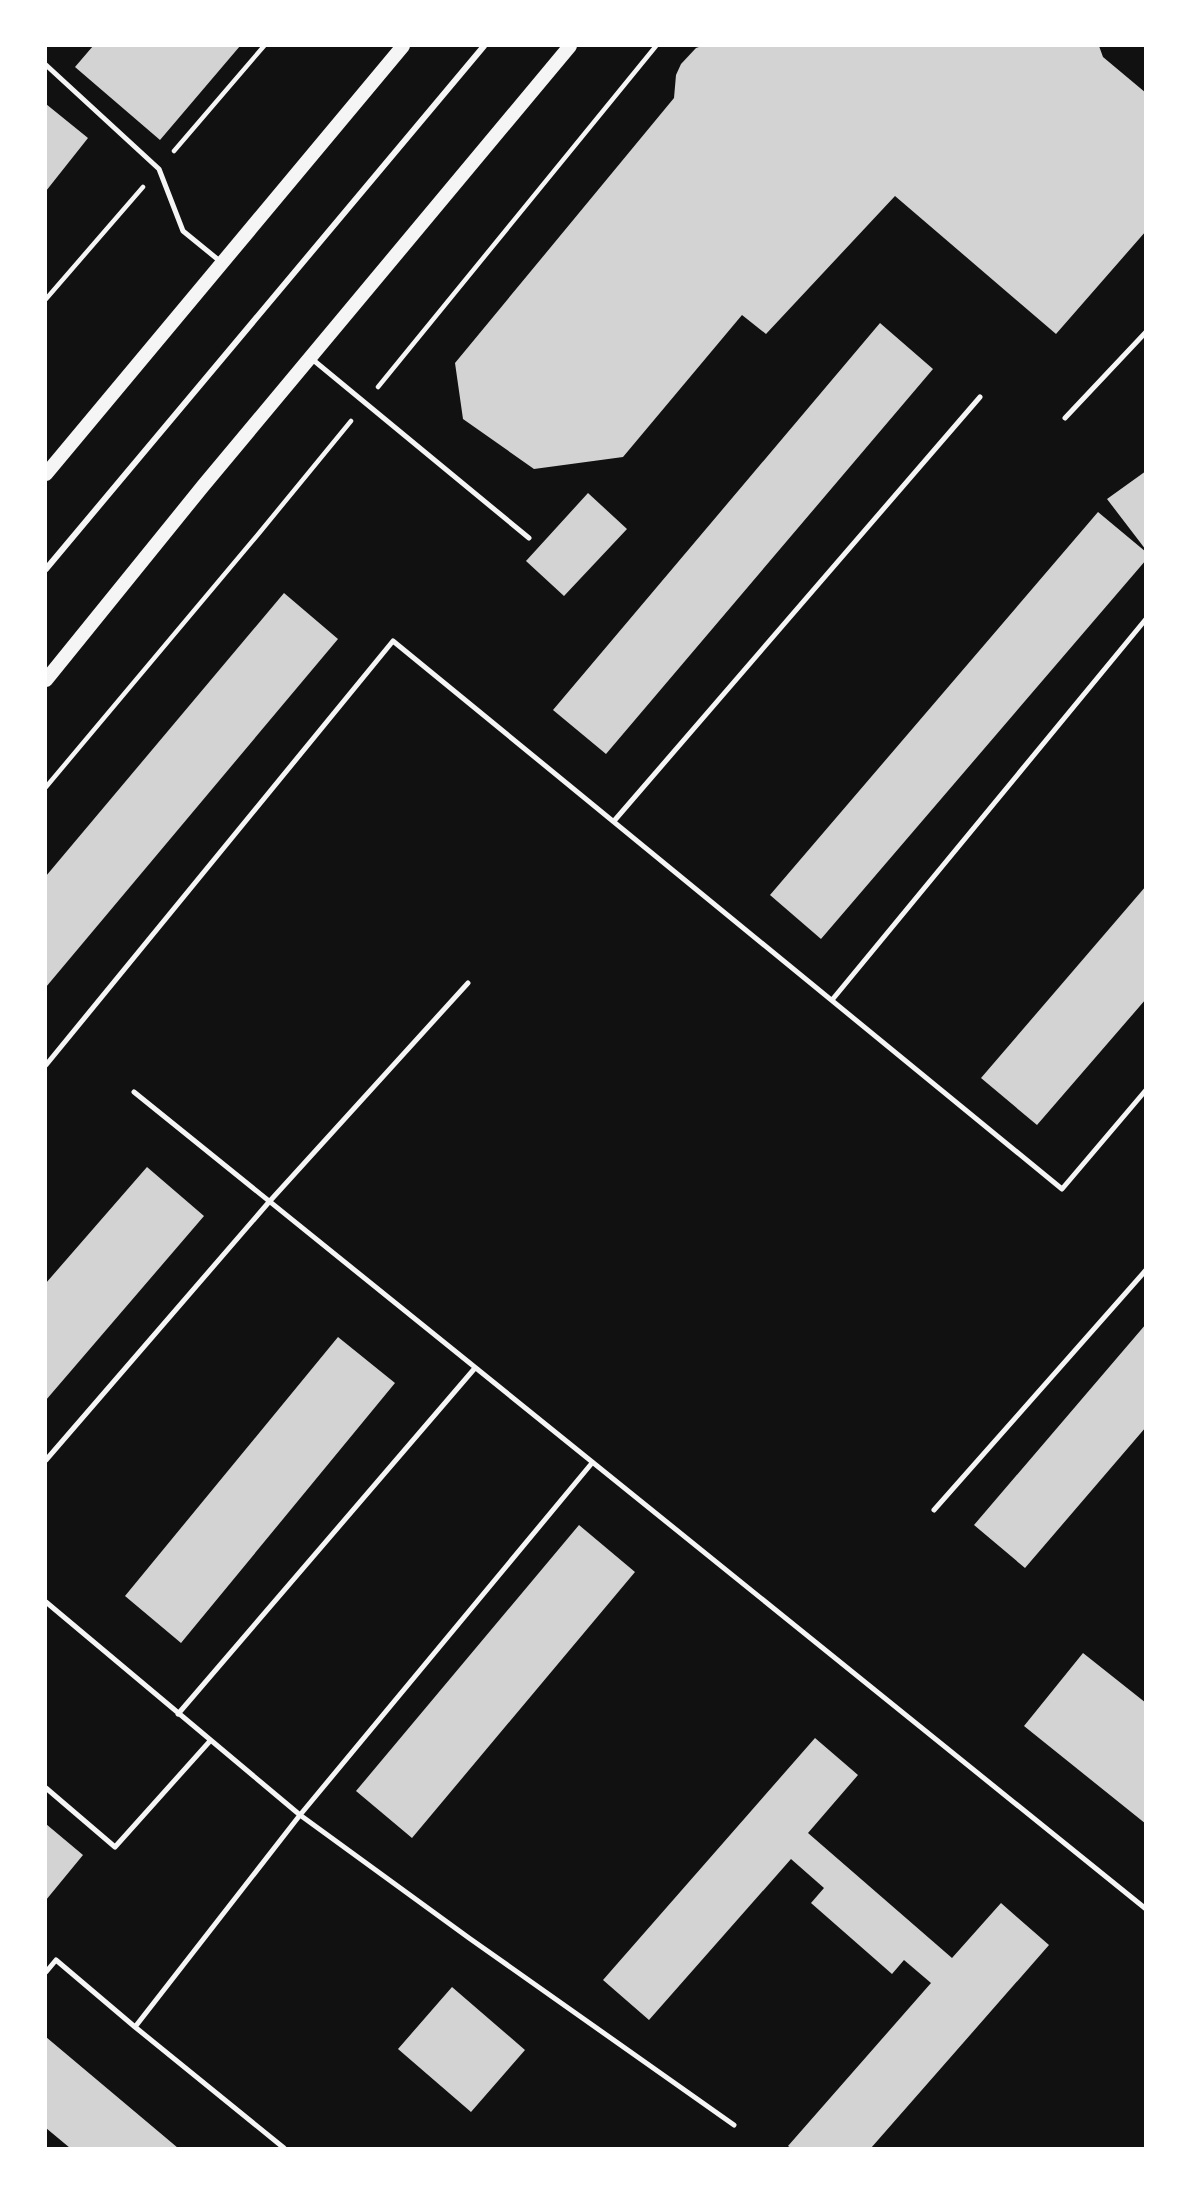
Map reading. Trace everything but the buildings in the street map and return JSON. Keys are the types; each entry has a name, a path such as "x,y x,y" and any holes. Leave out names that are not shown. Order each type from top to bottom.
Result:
{"main road":[{"path":"46,474 403,46"},
{"path":"46,680 570,46"}],"street":[{"path":"46,569 484,46"}],"lane":[{"path":"46,65 159,169 183,230 222,263"},
{"path":"1065,418 1146,332"},
{"path":"311,358 528,538"},
{"path":"614,821 980,397"},
{"path":"832,1000 1146,619"},
{"path":"46,1065 393,641 1062,1189 1146,1090"},
{"path":"46,1460 269,1202 468,983"},
{"path":"134,1092 1146,1909"},
{"path":"934,1510 1146,1270"},
{"path":"178,1714 475,1368"},
{"path":"135,2027 300,1815 592,1463"},
{"path":"46,1602 300,1815 734,2125"},
{"path":"46,1788 115,1847 210,1741"},
{"path":"46,1972 56,1959 284,2148"}],"path":[{"path":"46,787 260,532 656,46"}]}
